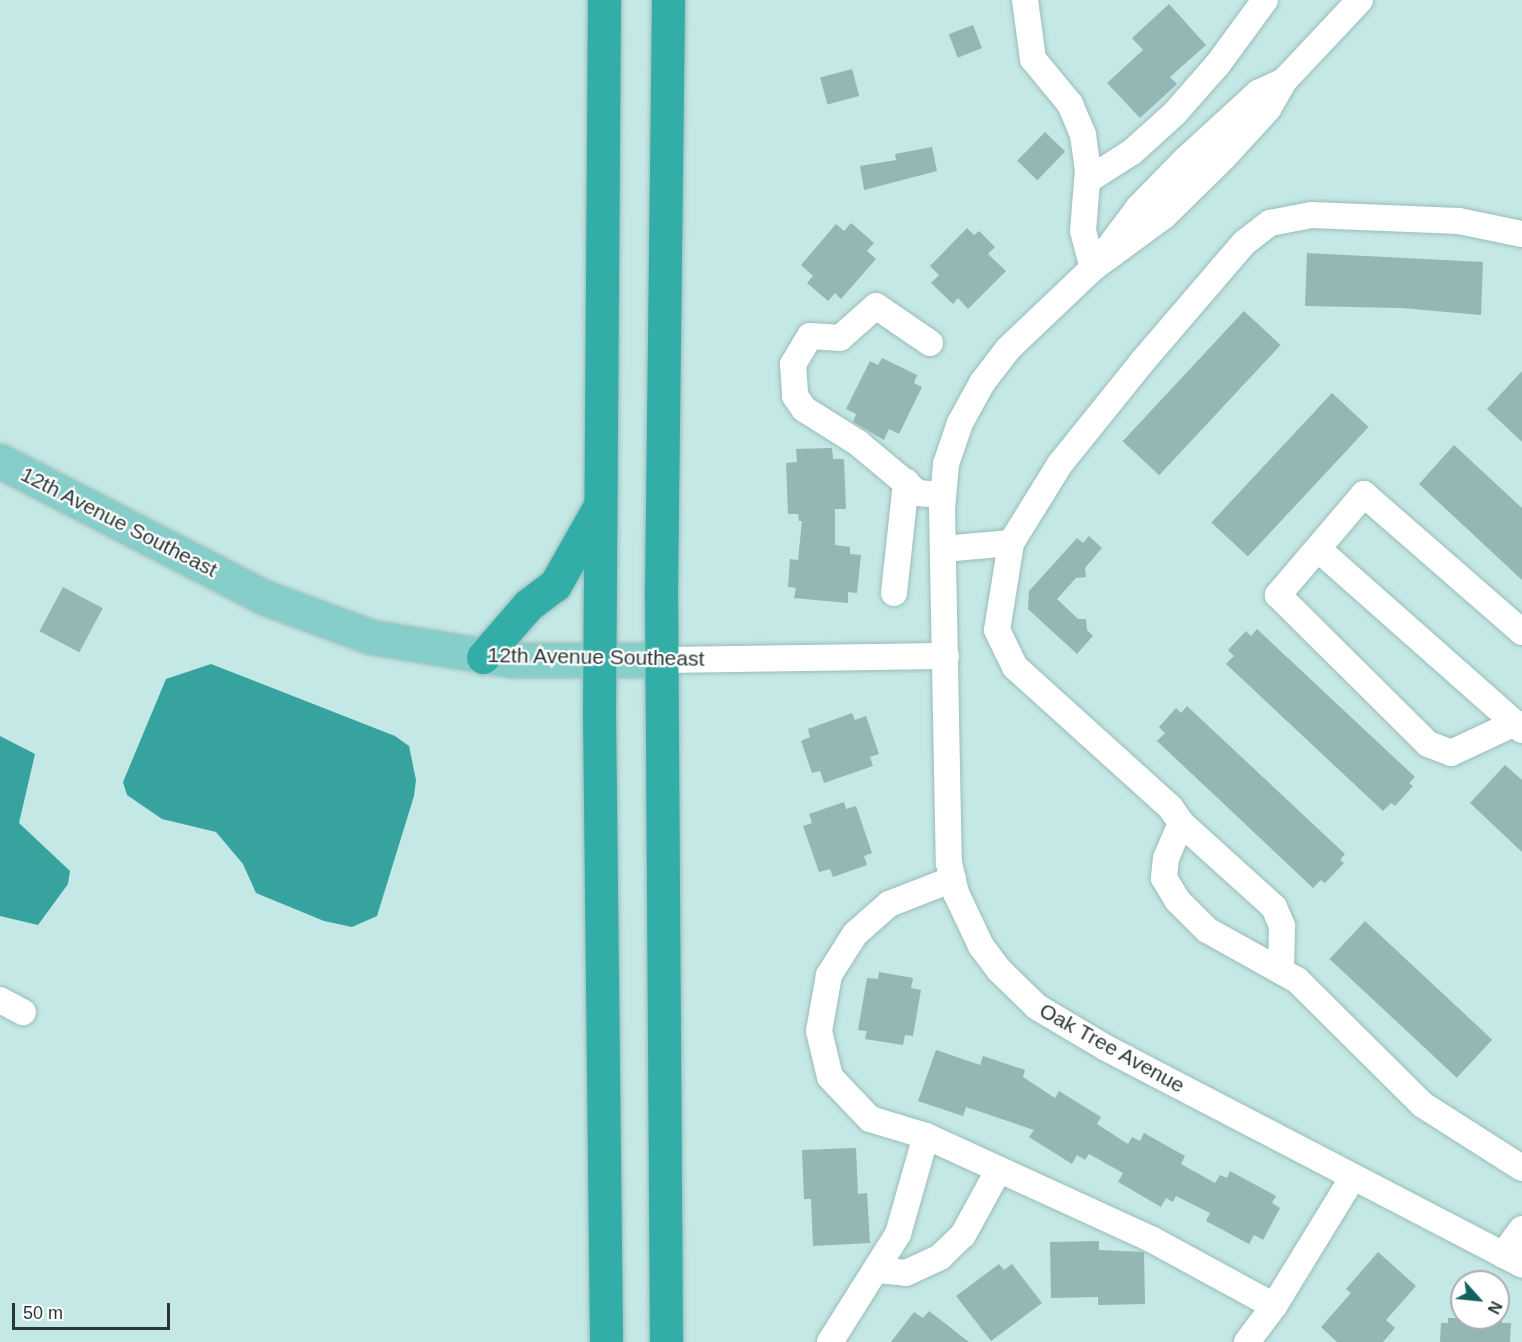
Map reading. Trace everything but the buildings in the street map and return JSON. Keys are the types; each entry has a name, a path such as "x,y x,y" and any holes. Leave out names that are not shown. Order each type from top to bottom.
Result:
{"highway":[{"path":"604,0 599,660 606,1342"},
{"path":"666,1342 662,660 668,0"},
{"path":"483,657 528,605 555,585 600,506"}],"main road":[{"name":"12th Avenue Southeast","path":"0,460 307,615 388,641 483,657 662,660"}],"street":[{"path":"1024,0 1033,59 1070,104 1083,135 1088,180 1083,231 1093,268"},
{"path":"1088,180 1132,152 1175,113 1218,64 1265,0"},
{"name":"Oak Tree Avenue","path":"1359,0 1284,81 1268,109 1172,209 1093,268 1008,349 982,383 952,443 943,495 946,657 945,832 953,879 981,946 999,970 1037,1007 1106,1048 1513,1260"},
{"path":"1281,971 1282,926 1274,908 1181,823 1170,807 1015,668 997,630 1011,543 1060,464 1142,362 1245,243 1270,223 1311,215 1459,221 1522,234"},
{"path":"930,342 876,306 840,338 810,336 793,364 795,396 804,409 858,443 918,493 943,495"},
{"path":"894,592 906,482"},
{"path":"1318,549 1518,727 1451,753 1428,744 1278,595 1364,494 1522,633"},
{"path":"943,549 1011,543"},
{"name":"12th Avenue Southeast","path":"662,660 946,657"},
{"path":"1181,823 1166,858 1164,878 1177,900 1207,930 1298,980 1423,1105 1522,1168"},
{"path":"953,879 889,904 855,934 830,975 819,1031 830,1077 847,1098 870,1119 926,1136 998,1171 1151,1239 1274,1306"},
{"path":"830,1342 878,1270 898,1234 926,1136"},
{"path":"878,1270 906,1273 940,1257 963,1235 998,1171"},
{"path":"1247,1342 1274,1306 1353,1177"},
{"path":"1513,1260 1522,1228"}],"water":[{"path":"211,664 395,736 409,746 416,780 414,796 377,916 352,927 324,921 256,893 243,864 216,832 162,819 127,795 123,782 166,679"},
{"path":"0,736 35,754 19,823 70,871 68,884 38,925 0,916"}]}
